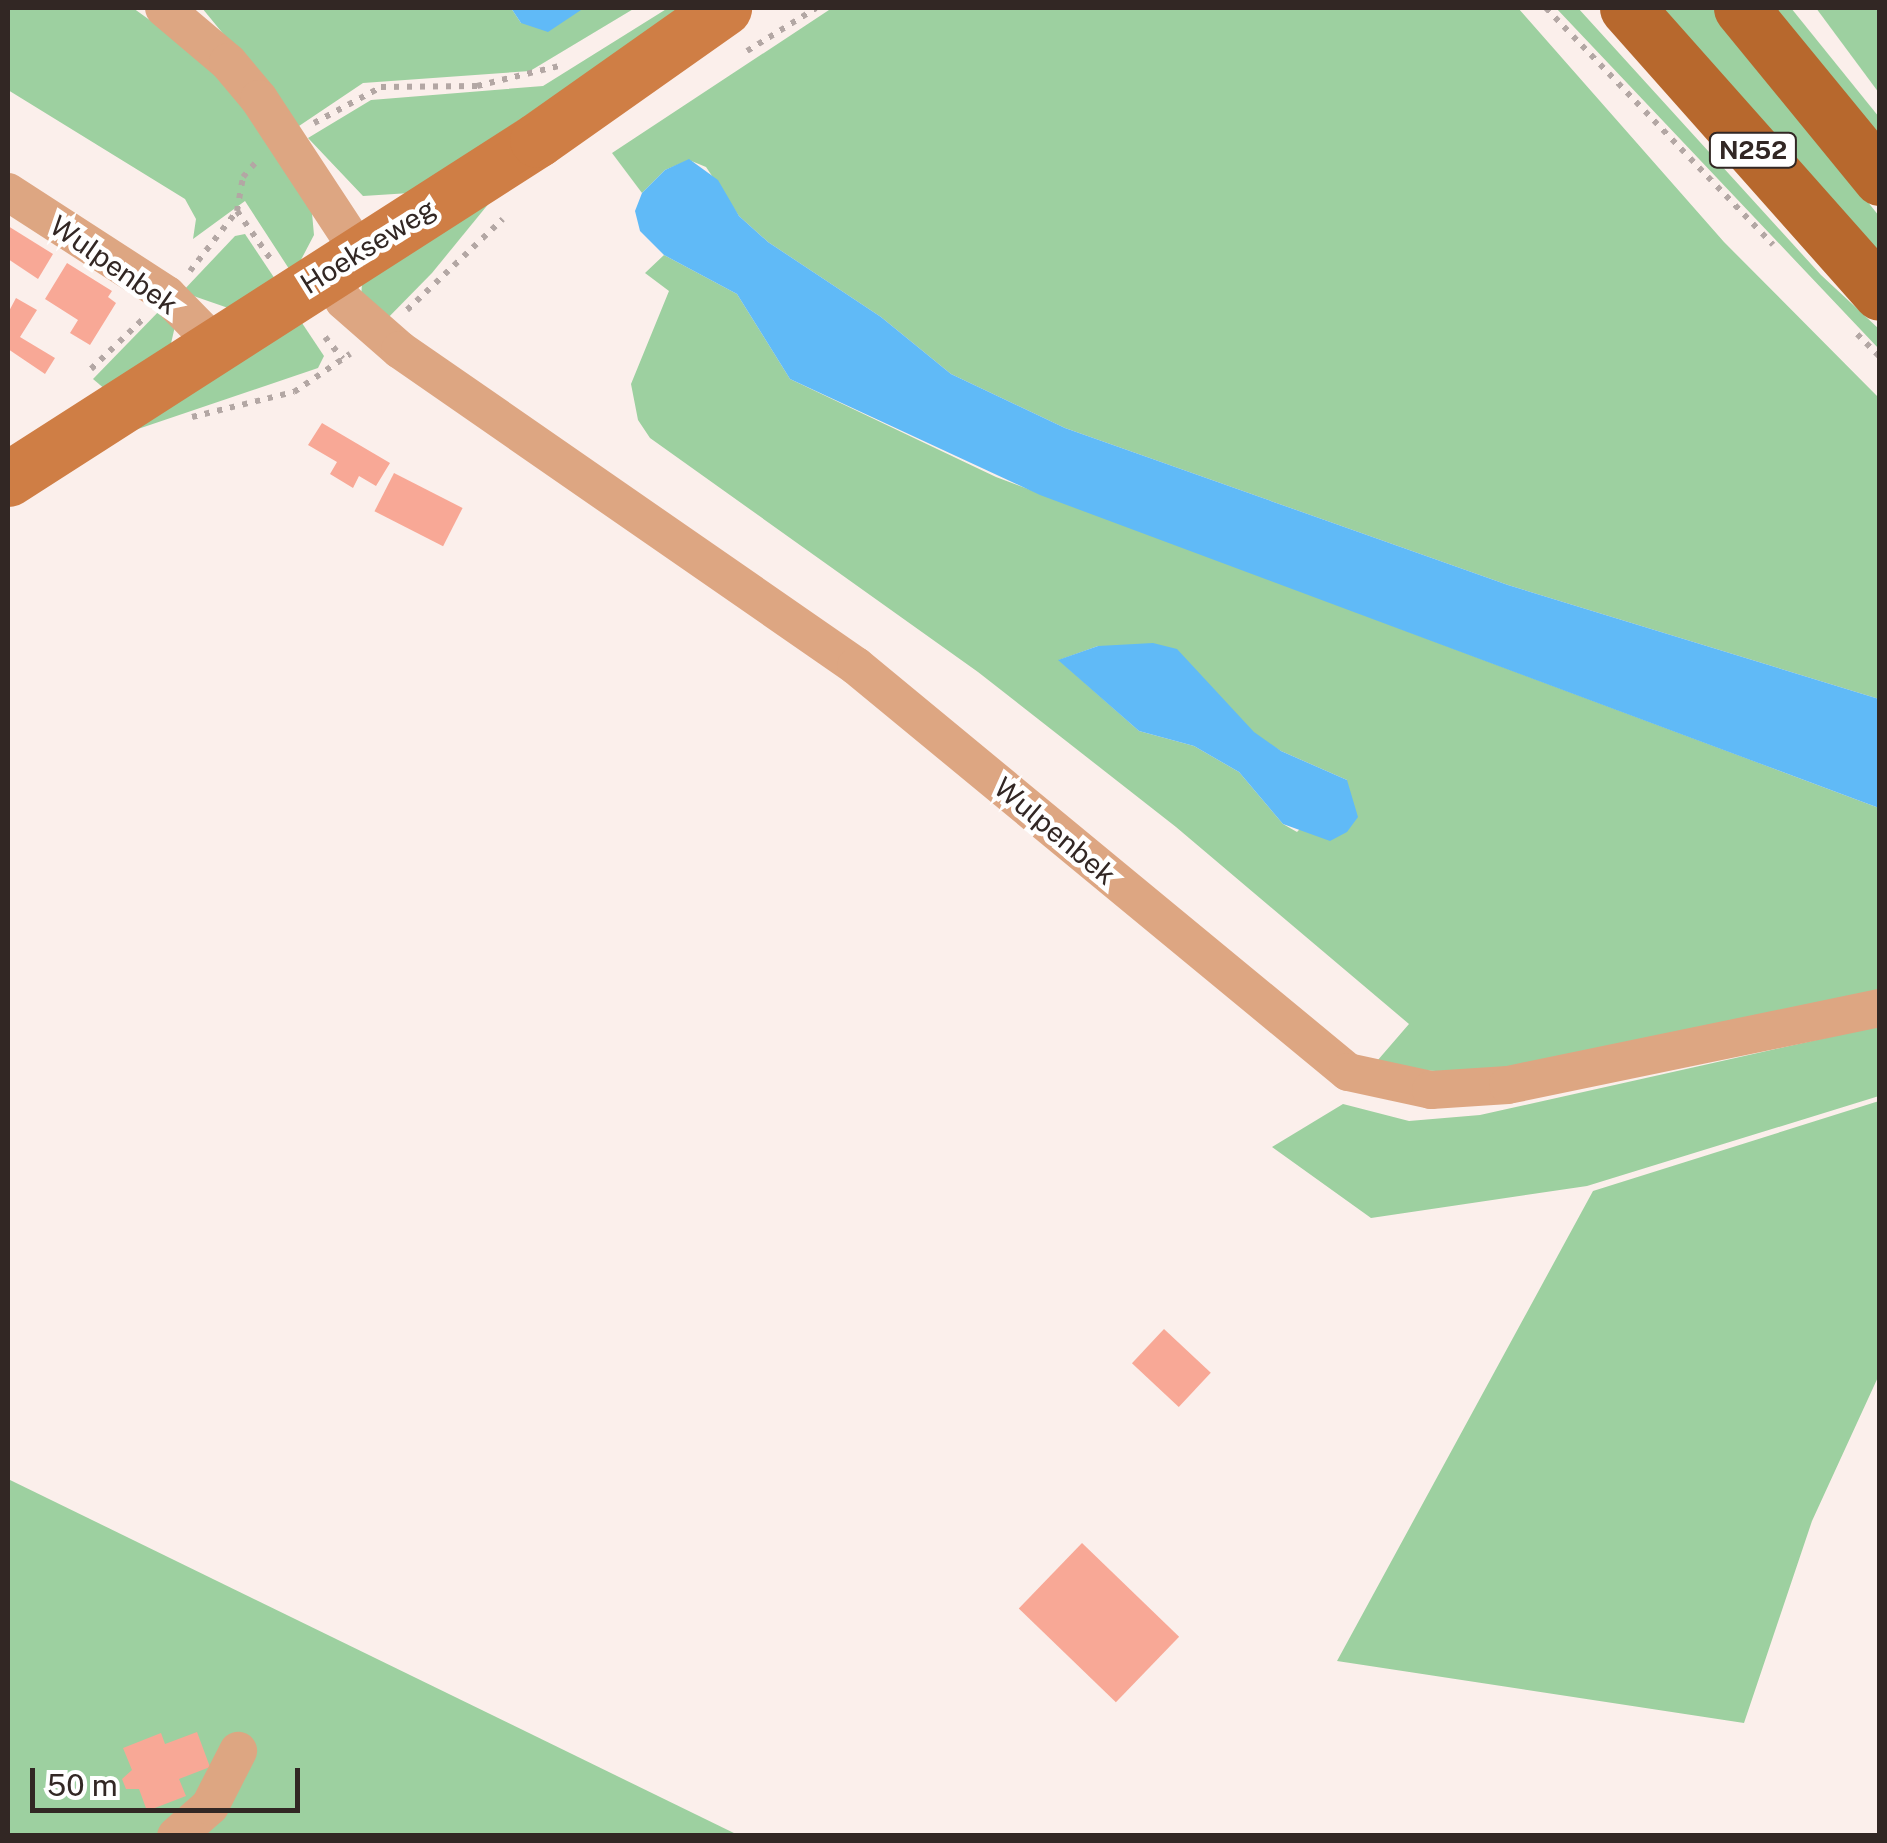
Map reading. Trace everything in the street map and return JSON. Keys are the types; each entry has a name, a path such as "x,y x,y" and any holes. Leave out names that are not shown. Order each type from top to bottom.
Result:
{"main road":[{"name":"Hoekseweg","path":"8,479 343,263 724,8"},
{"name":"N252","path":"1627,8 1866,311"},
{"name":"N252","path":"1741,8 1880,178"}],"street":[{"name":"Wulpenbek","path":"164,8 228,62 289,140 343,263 344,301 400,350 856,666 1348,1072 1432,1090 1508,1085 1880,1008"},
{"name":"Wulpenbek","path":"8,192 167,295 216,344"},
{"path":"176,1836 210,1806 238,1751"}],"path":[{"path":"1546,8 1786,260"},
{"path":"167,295 237,211 243,177 264,154 381,87 477,86 542,75 568,60"},
{"path":"1866,311 1880,358"}],"green space":[{"path":"8,8 133,8 215,67 265,130 312,213 314,235 293,275 245,201 193,239 196,219 185,199 8,90"},
{"path":"202,8 511,8 521,23 584,8 635,8 530,71 363,83 299,126"},
{"path":"668,8 687,8 410,193 363,196 308,138 371,100 543,86"},
{"path":"832,8 1518,8 1724,242 1879,398 1879,699 1508,585 1065,428 951,374 881,317 768,242 739,216 706,167 689,160 665,170 642,193 612,153"},
{"path":"1556,8 1578,8 1821,275 1879,329 1879,349"},
{"path":"1650,8 1713,8 1879,216 1879,255"},
{"path":"1763,8 1791,8 1879,117 1879,152"},
{"path":"1816,8 1879,8 1879,93"},
{"path":"490,202 432,273 380,326 361,297 363,271"},
{"path":"245,234 277,282 234,310 182,292 235,236"},
{"path":"664,255 737,294 790,379 996,477 1879,808 1879,997 1501,1074 1371,1068 1409,1024 1176,827 978,672 650,438 638,420 631,384 669,291 645,273","holes":["1098,646 1281,751 1347,780 1297,832 1283,824 1239,772 1194,746 1139,731 1059,660"]},
{"path":"163,307 175,326 170,348 106,390 93,379"},
{"path":"298,317 324,356 318,368 135,430"},
{"path":"1879,1026 1879,1096 1587,1186 1371,1218 1272,1147 1343,1104 1409,1121 1480,1115"},
{"path":"1879,1101 1879,1375 1812,1521 1744,1723 1337,1661 1593,1191"},
{"path":"8,1479 738,1835 8,1835"}],"water":[{"path":"511,8 584,8 548,32 521,23"},
{"path":"689,159 718,180 739,216 768,242 881,317 951,374 1065,428 1508,585 1879,699 1879,808 1040,495 790,379 737,294 664,255 640,231 635,211 642,193 665,170"},
{"path":"1153,643 1177,649 1254,732 1281,751 1347,780 1358,817 1347,832 1330,841 1283,824 1239,772 1194,746 1139,731 1058,660 1098,646"}],"building":[{"path":"8,226 53,254 38,279 8,259"},
{"path":"67,263 112,291 108,297 116,303 90,345 70,333 78,320 45,299"},
{"path":"16,298 37,310 20,337 55,358 45,374 8,349 8,313"},
{"path":"322,423 390,463 376,486 359,476 353,488 330,474 337,462 308,445"},
{"path":"394,473 463,508 443,546 374,511"},
{"path":"1164,1329 1211,1373 1179,1407 1132,1363"},
{"path":"1082,1543 1179,1637 1116,1702 1019,1608"},
{"path":"197,1732 210,1767 179,1779 186,1796 147,1811 139,1789 126,1789 122,1779 132,1770 123,1748 161,1733 165,1744"}]}
